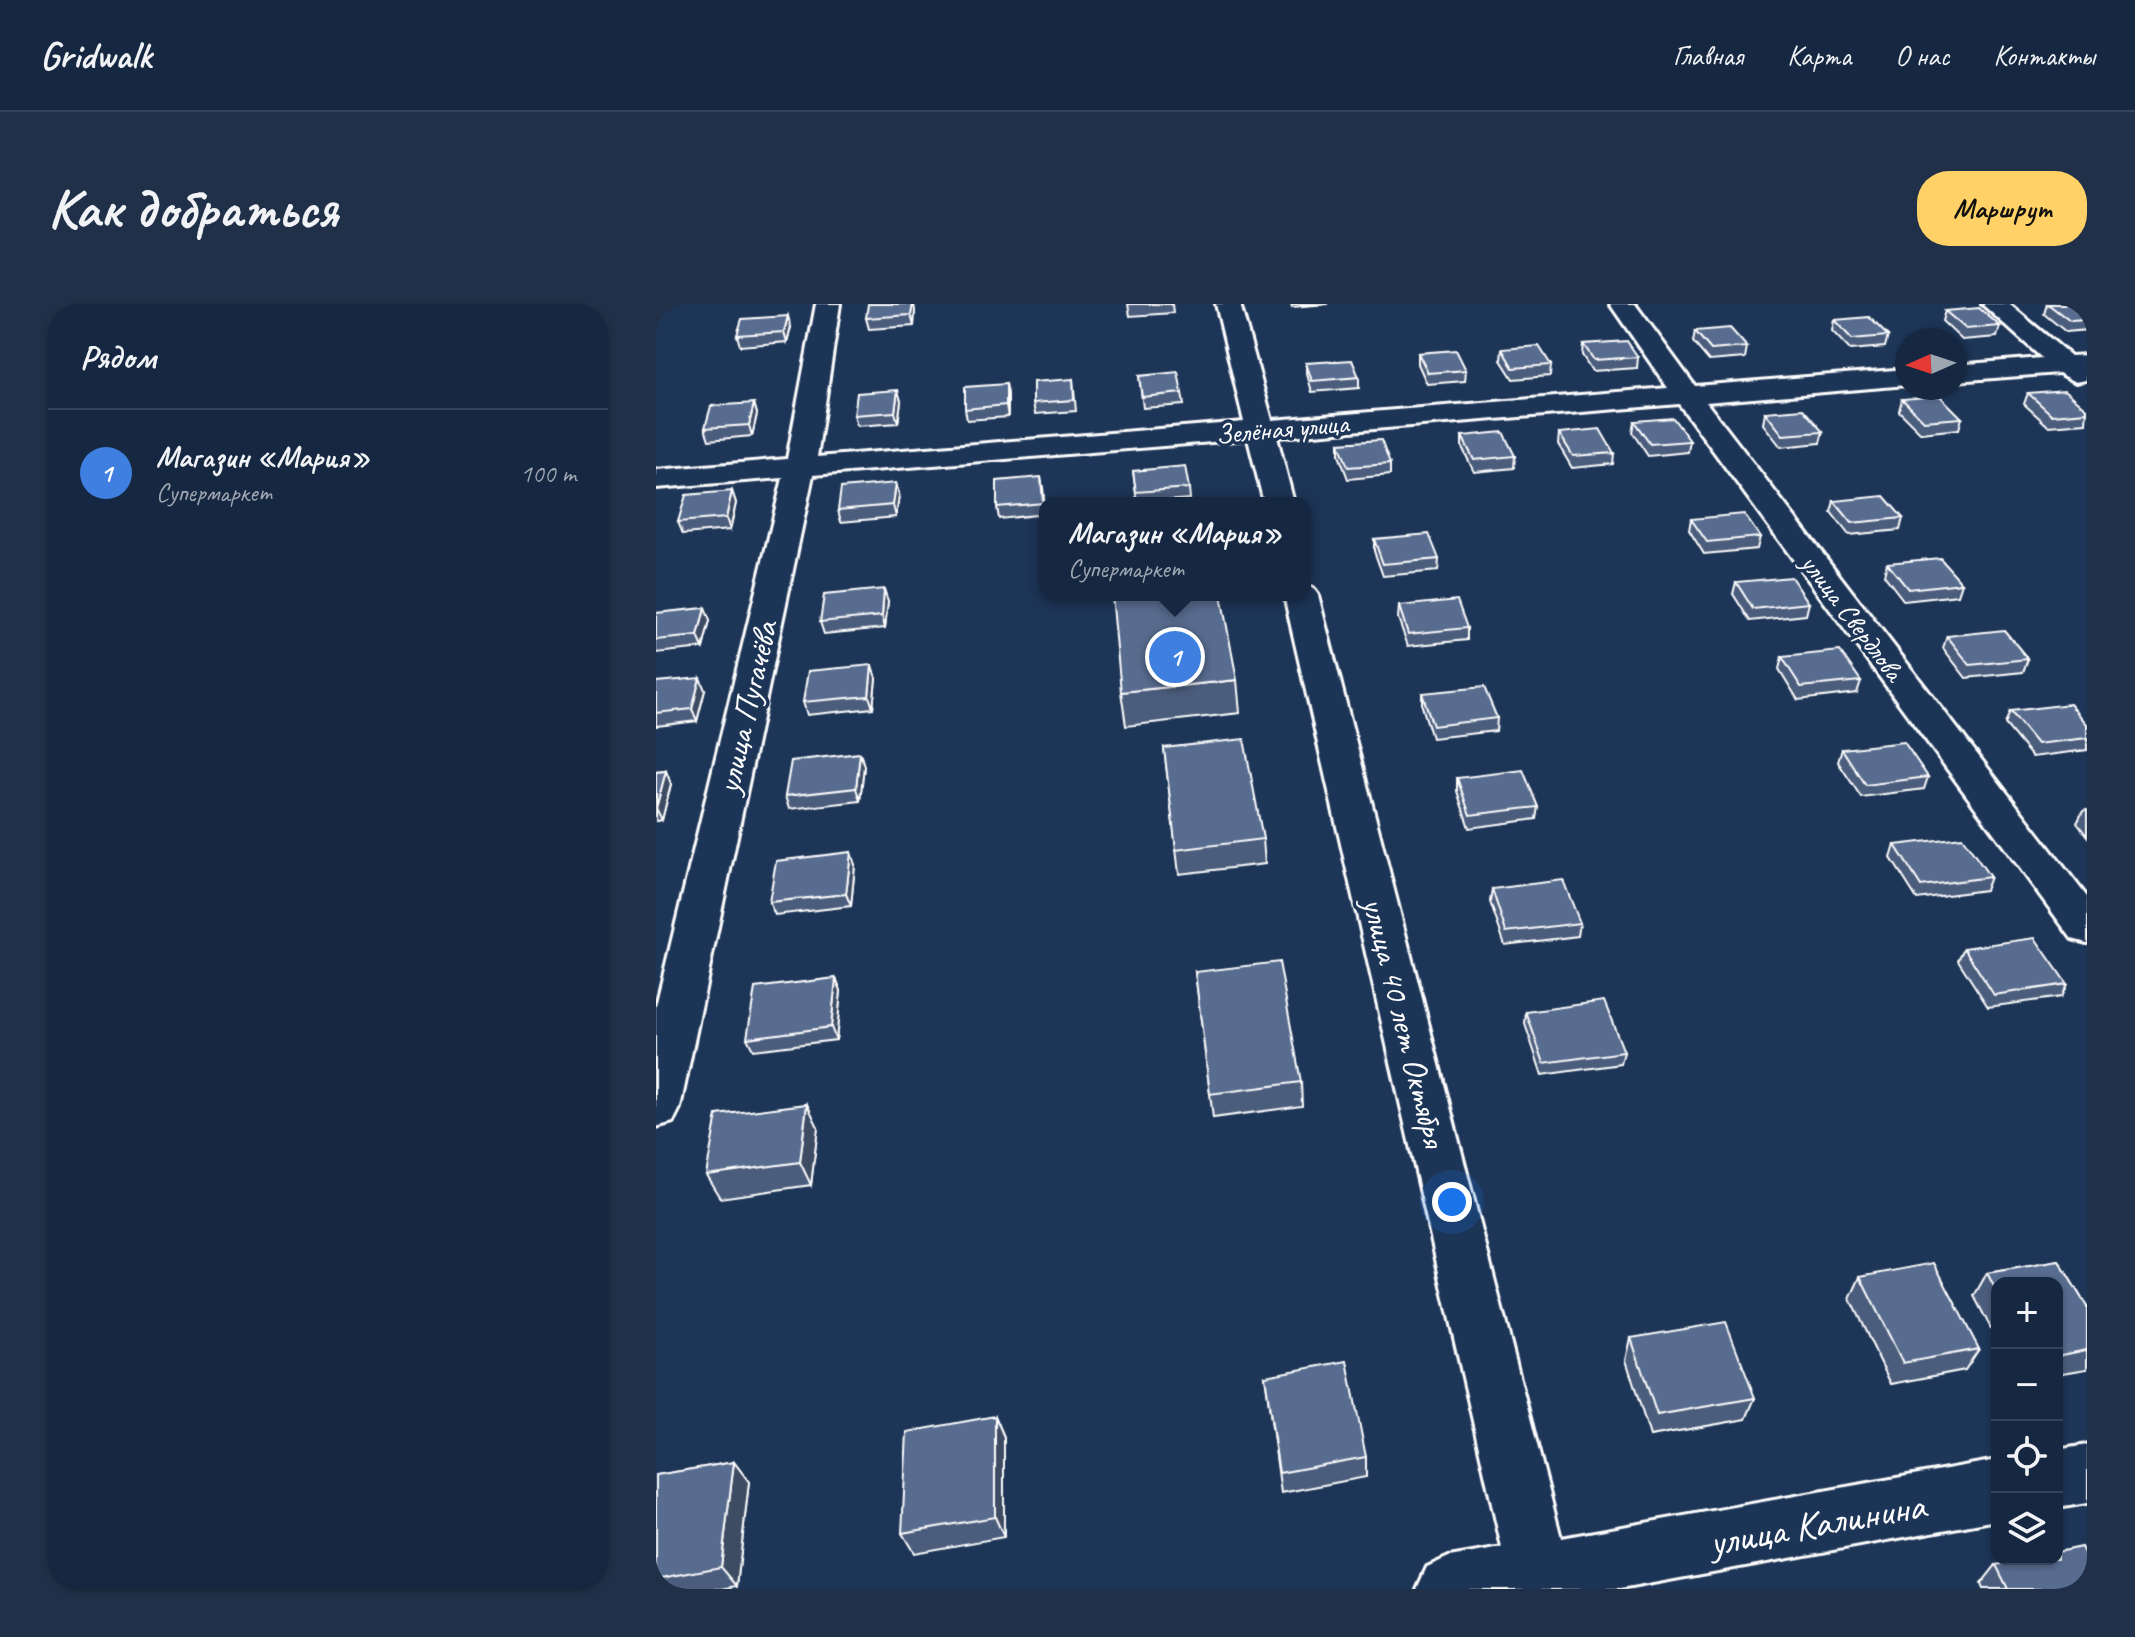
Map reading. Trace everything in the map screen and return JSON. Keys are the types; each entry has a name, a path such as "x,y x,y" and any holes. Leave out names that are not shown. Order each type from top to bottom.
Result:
{"street":[{"name":"улица Пугачёва","path":"656,1108 800,468 828,304"},
{"path":"1228,304 1278,497"},
{"name":"улица Свердлова","path":"1622,304 2087,928"},
{"path":"1994,304 2076,364 2087,384"},
{"path":"1967,372 2076,364"},
{"name":"Зелёная улица","path":"656,479 1895,378"},
{"name":"улица 40 лет Октября","path":"1302,601 1541,1581"},
{"path":"2063,1478 2087,1474"},
{"name":"улица Калинина","path":"1449,1589 1541,1581 1991,1491"}],"building":[{"path":"868,304 913,304 911,315 866,318"},
{"path":"2048,304 2085,304 2087,320 2070,321"},
{"path":"1979,308 2000,326 1967,329 1945,311"},
{"path":"788,316 784,332 737,335 742,319"},
{"path":"1869,317 1888,336 1852,339 1834,320"},
{"path":"1730,328 1747,347 1711,350 1695,331"},
{"path":"1627,341 1638,357 1594,360 1583,344"},
{"path":"1539,346 1551,365 1513,368 1502,349"},
{"path":"1456,350 1466,370 1428,373 1418,353"},
{"path":"1352,360 1359,377 1312,381 1306,363"},
{"path":"1178,372 1182,393 1142,397 1139,376"},
{"path":"1073,379 1074,400 1033,403 1033,382"},
{"path":"1006,384 1006,405 965,409 965,387"},
{"path":"898,390 895,412 854,415 857,393"},
{"path":"2065,390 2087,412 2052,415 2028,393"},
{"path":"1903,400 1944,400 1962,418 1924,421"},
{"path":"754,403 749,425 705,428 711,406"},
{"path":"1803,409 1823,432 1783,435 1765,412"},
{"path":"1673,418 1690,441 1650,444 1634,421"},
{"path":"1600,429 1614,453 1573,456 1559,433"},
{"path":"1503,432 1515,456 1474,460 1462,436"},
{"path":"1381,440 1390,464 1348,467 1339,443"},
{"path":"1185,466 1189,488 1136,492 1133,471"},
{"path":"1041,477 1043,497 1039,497 1039,503 997,507 997,481"},
{"path":"896,483 893,505 838,510 841,488"},
{"path":"732,491 726,518 678,522 686,495"},
{"path":"1884,496 1903,518 1852,523 1834,501"},
{"path":"1744,514 1760,537 1707,542 1691,519"},
{"path":"1429,534 1439,559 1383,564 1374,539"},
{"path":"1940,558 1962,583 1908,589 1887,563"},
{"path":"1791,577 1809,603 1753,609 1736,582"},
{"path":"884,589 882,616 820,622 824,595"},
{"path":"1457,600 1467,628 1408,634 1399,606"},
{"path":"1113,601 1222,601 1237,680 1121,692"},
{"path":"705,608 698,636 656,640 656,613"},
{"path":"2004,630 2028,659 1970,665 1947,636"},
{"path":"1840,651 1861,681 1801,687 1782,657"},
{"path":"872,665 869,696 803,702 808,671"},
{"path":"700,678 692,709 656,713 656,682"},
{"path":"1484,687 1497,718 1433,726 1422,693"},
{"path":"2070,704 2087,724 2087,738 2037,744 2010,711"},
{"path":"1244,739 1263,839 1176,850 1164,748"},
{"path":"1904,742 1928,777 1865,785 1842,749"},
{"path":"860,753 856,788 785,796 791,761"},
{"path":"1523,770 1538,807 1470,815 1457,778"},
{"path":"666,771 656,808 656,772"},
{"path":"1962,837 1990,877 1921,886 1895,845"},
{"path":"851,852 846,894 769,902 776,861"},
{"path":"1563,880 1580,923 1506,932 1492,889"},
{"path":"2035,938 2067,984 1994,995 1964,948"},
{"path":"1279,962 1301,1082 1210,1094 1195,972"},
{"path":"836,978 831,1027 747,1038 755,988"},
{"path":"1604,1001 1624,1052 1544,1063 1526,1012"},
{"path":"807,1104 800,1162 706,1175 717,1115"},
{"path":"2059,1261 2087,1307 2087,1350 2063,1355 2063,1277 1991,1277 1991,1281 1987,1273"},
{"path":"1934,1263 1979,1349 1903,1363 1860,1277"},
{"path":"1726,1322 1755,1398 1657,1415 1631,1338"},
{"path":"1347,1361 1366,1457 1279,1473 1265,1376"},
{"path":"995,1416 995,1517 902,1533 907,1432"},
{"path":"734,1462 721,1567 656,1579 656,1475"},
{"path":"2081,1547 2087,1559 2087,1589 2008,1589 1996,1565 2063,1565 2063,1551"}],"place":[{"name":"Магазин «Мария»","path":"1175,657"}]}
